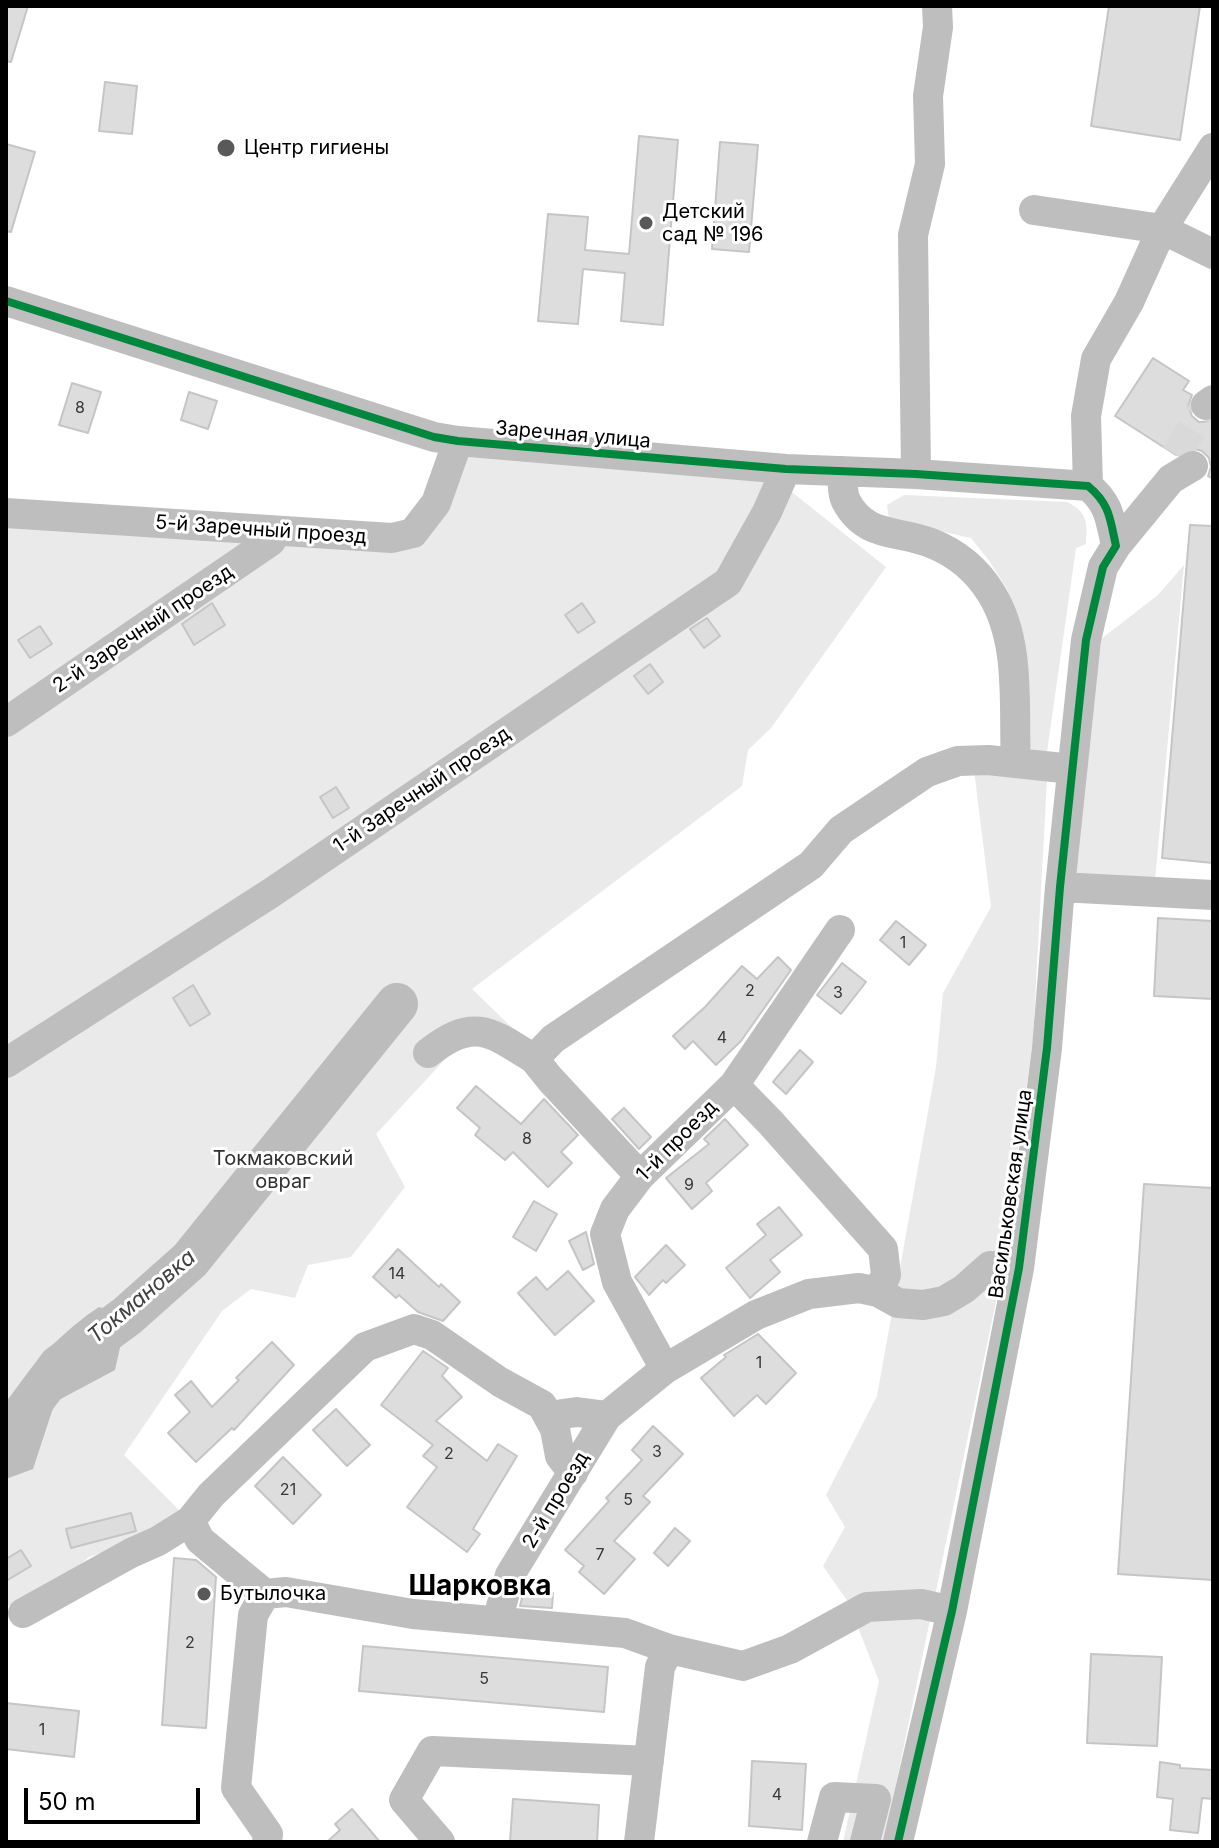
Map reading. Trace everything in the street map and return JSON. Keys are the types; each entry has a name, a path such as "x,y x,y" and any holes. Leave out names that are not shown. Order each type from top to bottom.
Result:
{"street":[{"path":"916,474 913,235 930,164 928,96 938,27 937,6"},
{"path":"1116,546 1103,498 1088,486 1086,416 1096,359 1129,302 1162,229 1213,148"},
{"path":"1034,210 1162,229 1213,254"},
{"name":"Заречная улица","path":"6,301 434,437 786,469 1088,486"},
{"name":"5-й Заречный проезд","path":"6,513 392,538 413,533 436,503 458,441"},
{"name":"Васильковская улица","path":"898,1842 952,1611 1019,1268 1047,1048 1086,640 1103,567 1180,466"},
{"name":"1-й Заречный проезд","path":"6,1063 271,893 728,582 767,512 786,469"},
{"path":"842,471 845,500 867,528 929,542 964,560 991,593 1008,630 1016,763"},
{"name":"2-й Заречный проезд","path":"6,722 271,541 276,532"},
{"path":"534,1059 553,1039 811,865 841,830 927,772 958,761 1072,769"},
{"path":"1060,887 1213,895"},
{"name":"1-й проезд","path":"665,1369 617,1282 605,1234 615,1209 640,1176 734,1085 840,930"},
{"path":"428,1053 449,1036 478,1030 513,1045 534,1059 640,1176"},
{"path":"734,1085 883,1249 886,1275 878,1292"},
{"name":"2-й проезд","path":"497,1621 510,1575 607,1416 665,1369 756,1315 809,1294 859,1288 878,1292 898,1303 923,1305 944,1301 964,1289 990,1266 1019,1268"},
{"path":"23,1613 190,1521 211,1495 365,1347 414,1329 432,1335 500,1382 542,1405 555,1429 560,1456 573,1473"},
{"path":"548,1416 577,1412 607,1416"},
{"path":"190,1521 200,1540 265,1594 286,1592 413,1614 625,1633 669,1649 743,1666 790,1649 867,1607 921,1604 952,1611"},
{"path":"265,1594 253,1615 236,1788 268,1834 267,1842"},
{"path":"639,1842 660,1667 669,1649"},
{"path":"440,1842 404,1800 432,1751 649,1761"},
{"path":"822,1842 834,1797 876,1799 865,1842"}],"green space":[{"name":"Токмаковский овраг","path":"444,450 765,479 793,493 886,567 771,728 748,750 742,786 472,989 531,1046 462,1041 376,1134 405,1187 351,1257 308,1265 295,1298 251,1289 222,1311 124,1455 182,1513 143,1539 89,1557 64,1579 6,1607 6,508 411,528"},
{"path":"904,495 1067,502 1083,514 1086,544 1076,548 1047,752 1031,749 1027,735 1008,591 971,538 889,520 887,505"},
{"path":"1184,565 1155,881 1078,877 1073,869 1101,639 1158,595"},
{"path":"974,770 1047,780 1033,1038 1001,1277 884,1842 843,1842 879,1681 848,1602 823,1566 845,1527 826,1495 877,1396 936,1067 943,993 991,907"}],"shaded area":[{"path":"99,1307 127,1316 115,1370 55,1402 33,1469 6,1479 5,1423 10,1401 44,1355"}],"building":[{"path":"6,6 28,6 11,62 6,61"},
{"path":"1109,6 1200,6 1180,140 1091,126"},
{"path":"105,82 137,86 132,134 99,131"},
{"path":"639,136 678,140 663,325 621,321 625,273 583,269 578,324 538,321 548,214 588,217 585,250 629,254"},
{"path":"720,142 758,145 749,252 712,249"},
{"path":"6,144 35,152 11,232 6,231"},
{"path":"1153,358 1189,381 1183,390 1192,395 1188,406 1192,416 1199,422 1213,421 1213,479 1208,476 1211,467 1209,458 1202,451 1192,448 1176,455 1115,416"},
{"path":"72,383 101,392 88,433 59,425"},
{"path":"189,392 217,401 208,429 181,420"},
{"path":"1190,525 1213,526 1213,863 1162,858"},
{"path":"212,603 225,625 194,645 182,624"},
{"path":"582,603 595,622 578,633 565,615"},
{"path":"707,618 720,636 704,648 690,629"},
{"path":"40,626 52,644 30,658 18,640"},
{"path":"650,664 663,682 648,694 634,676"},
{"path":"336,787 349,808 333,818 320,797"},
{"path":"1158,918 1213,921 1213,999 1154,996"},
{"path":"896,921 926,945 909,965 880,940"},
{"path":"778,957 791,970 741,1041 716,1065 693,1041 685,1049 673,1036 705,1007 742,966 757,979"},
{"path":"842,963 866,982 841,1014 817,995"},
{"path":"193,985 210,1014 190,1026 173,998"},
{"path":"800,1050 813,1062 786,1094 773,1082"},
{"path":"476,1086 521,1124 544,1099 578,1135 561,1152 572,1163 548,1187 513,1152 505,1160 475,1135 480,1128 457,1108"},
{"path":"624,1108 651,1137 639,1149 612,1119"},
{"path":"725,1119 748,1145 706,1183 712,1191 692,1209 666,1178 709,1144 704,1139"},
{"path":"1144,1184 1213,1188 1213,1580 1118,1574"},
{"path":"534,1201 557,1214 536,1251 513,1237"},
{"path":"779,1207 802,1235 770,1260 780,1272 750,1298 726,1268 766,1235 757,1224"},
{"path":"586,1232 594,1264 583,1270 569,1241"},
{"path":"666,1245 685,1265 666,1283 663,1280 649,1295 635,1277"},
{"path":"398,1249 460,1302 443,1321 418,1312 399,1295 396,1298 373,1277"},
{"path":"568,1271 594,1301 555,1335 518,1293 536,1277 547,1290"},
{"path":"758,1334 796,1373 766,1404 757,1395 734,1416 701,1378 726,1357 724,1355"},
{"path":"272,1342 294,1365 234,1430 232,1428 196,1462 168,1433 190,1412 175,1395 191,1381 212,1407"},
{"path":"423,1351 448,1368 442,1376 462,1397 436,1421 487,1461 498,1444 517,1456 473,1529 480,1534 467,1552 407,1507 437,1467 423,1456 433,1445 381,1405"},
{"path":"336,1409 370,1445 347,1466 313,1430"},
{"path":"653,1426 683,1454 643,1496 650,1502 614,1541 635,1559 604,1594 579,1572 584,1566 565,1550 609,1501 606,1498 642,1460 632,1450"},
{"path":"283,1457 321,1495 293,1524 255,1486"},
{"path":"131,1513 136,1531 71,1548 66,1529"},
{"path":"675,1528 690,1541 668,1566 654,1553"},
{"path":"21,1550 31,1566 6,1581 6,1559"},
{"path":"174,1558 196,1560 216,1577 206,1728 162,1725"},
{"path":"524,1590 553,1593 552,1608 520,1606"},
{"path":"363,1646 608,1667 604,1712 359,1691"},
{"path":"1091,1654 1162,1657 1157,1746 1087,1743"},
{"path":"6,1703 79,1711 74,1757 6,1749"},
{"path":"752,1761 806,1764 802,1830 749,1826"},
{"path":"1160,1762 1180,1765 1180,1768 1213,1770 1213,1799 1202,1798 1198,1833 1170,1830 1173,1799 1157,1797"},
{"path":"513,1799 599,1805 597,1842 510,1842"},
{"path":"352,1809 380,1842 327,1842 340,1830 335,1824"}],"waterway":[{"name":"Токмановка","path":"6,1437 59,1366 127,1316 190,1260 397,1004"}],"tunnel":[{"path":"1176,455 1206,405"}],"cycle path":[{"path":"6,301 434,437 786,469 1088,486 1105,506 1116,546 1103,567 1086,640 1047,1048 1019,1268 952,1611 898,1842"}],"place":[{"name":"Центр гигиены","path":"226,148"},
{"name":"Детский сад № 196","path":"646,223"},
{"name":"Бутылочка","path":"204,1594"}],"district":[{"name":"Шарковка","path":"480,1587"}]}
